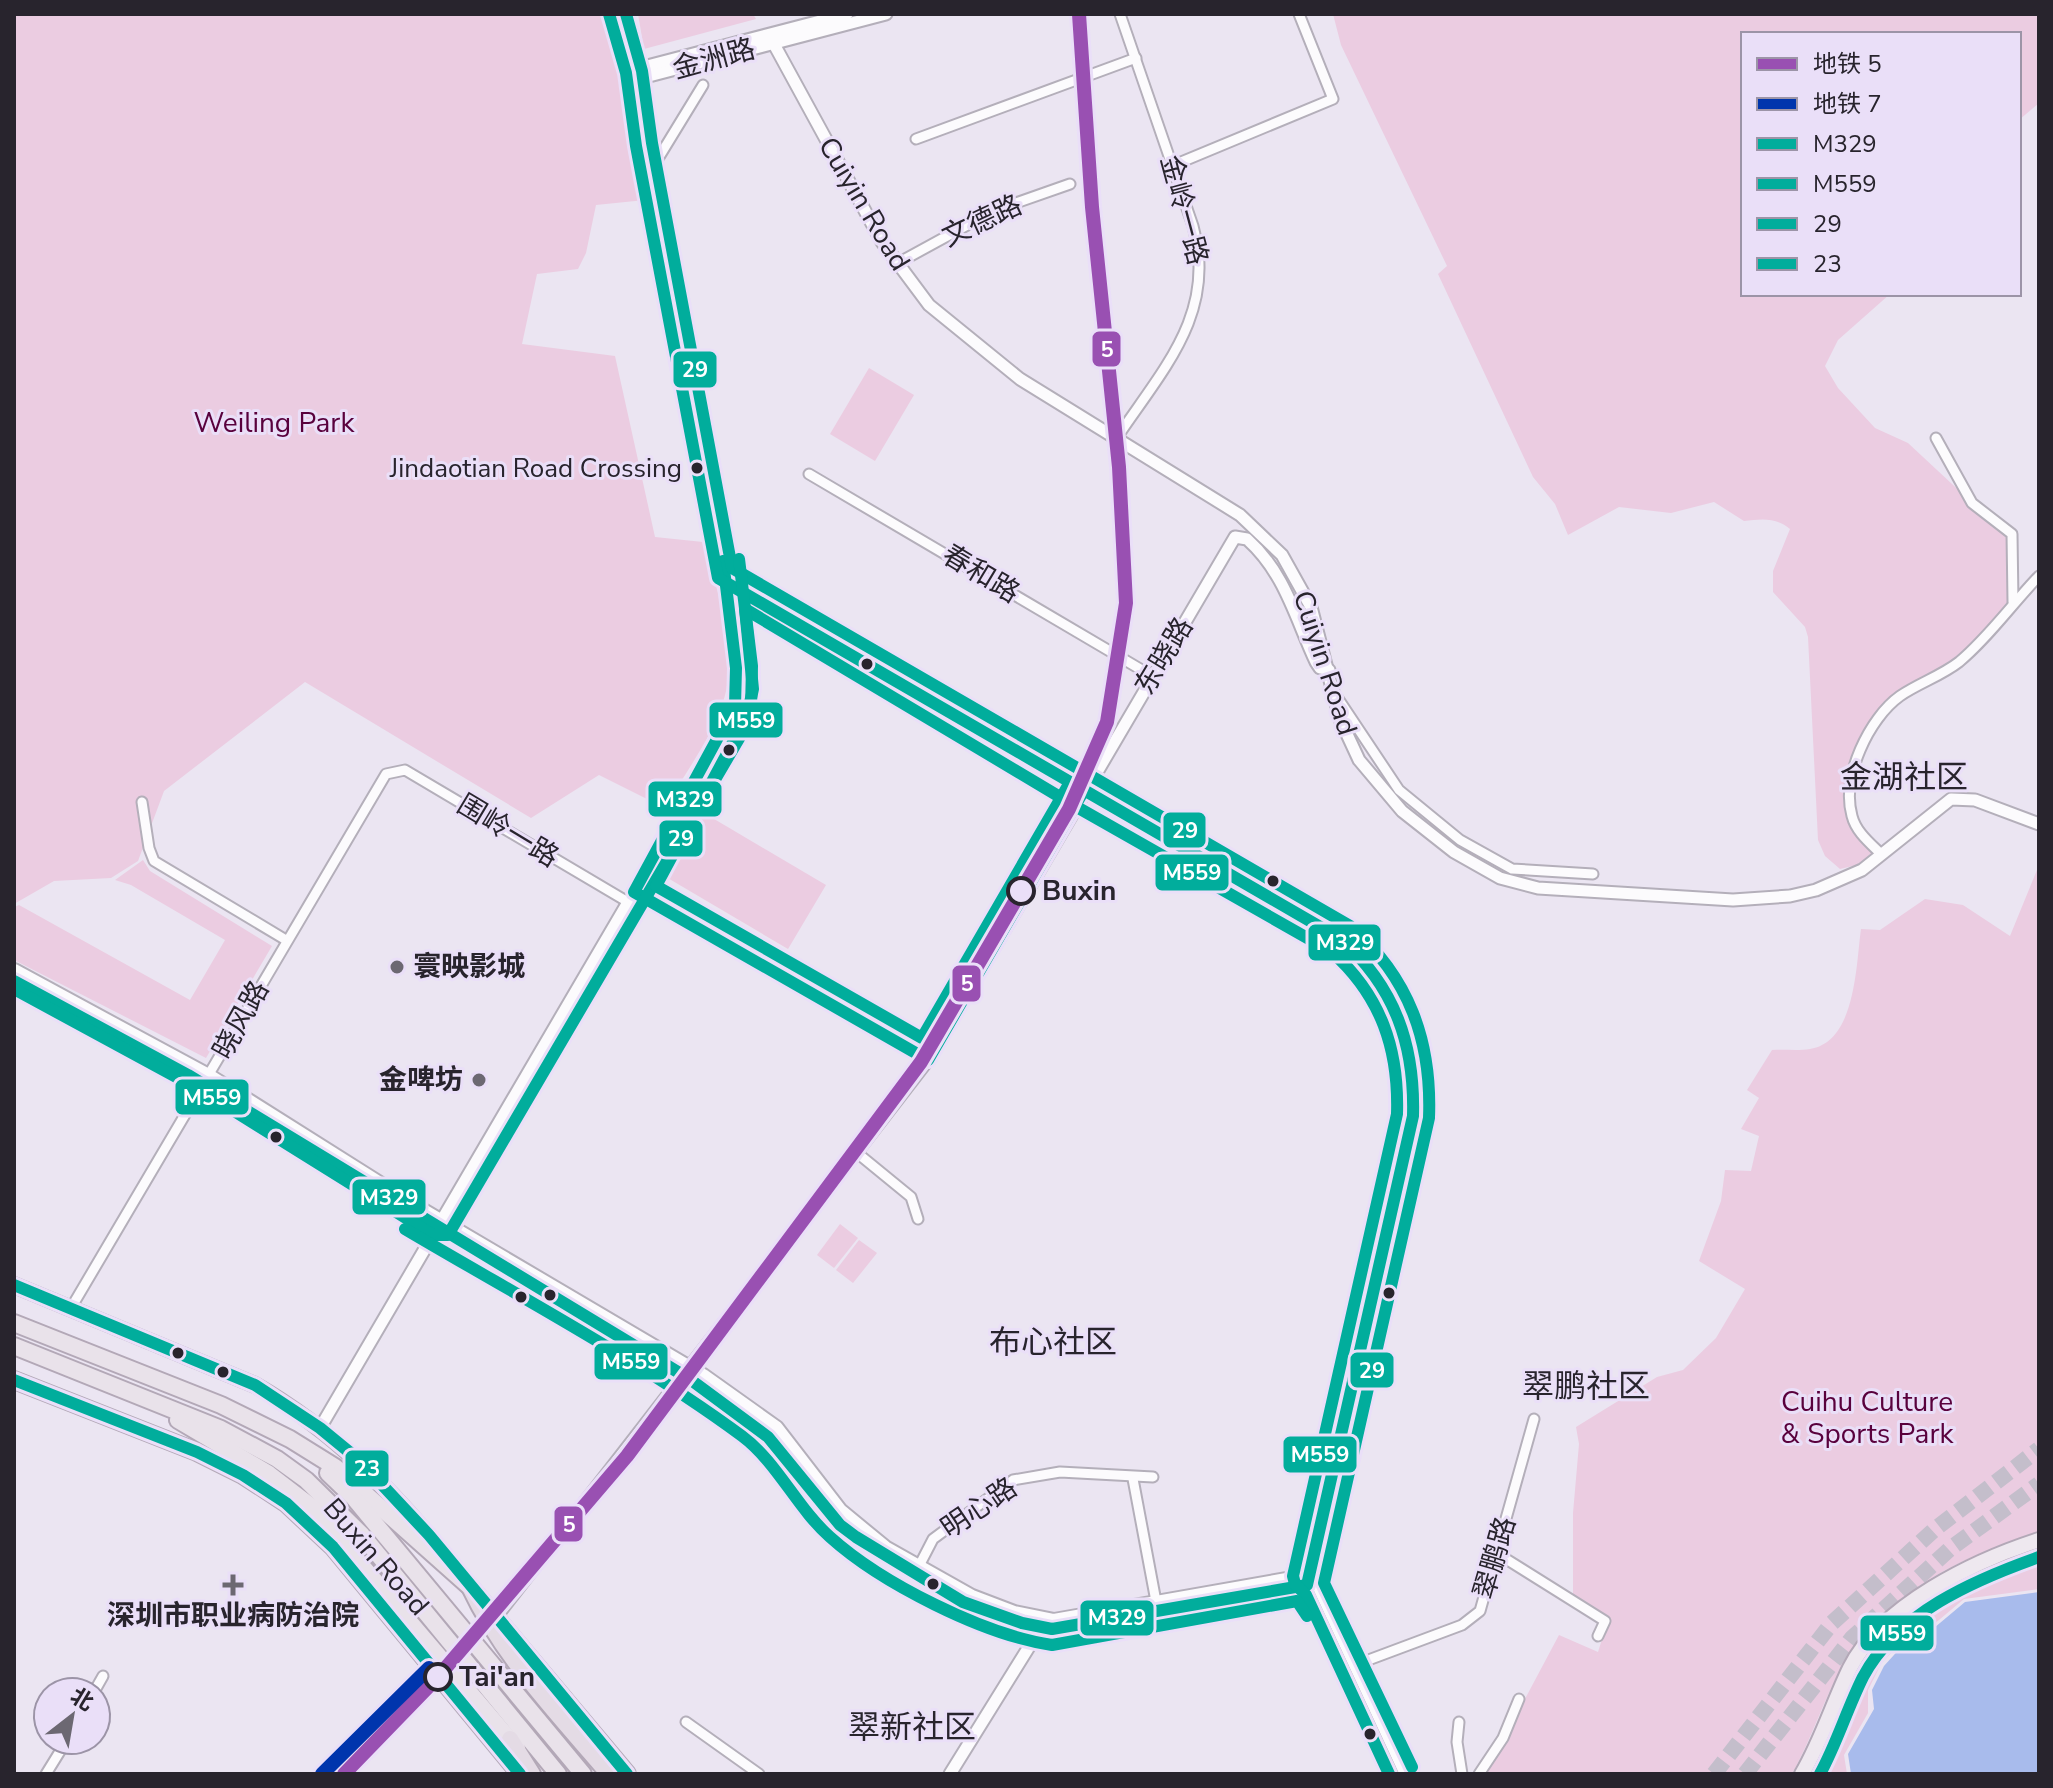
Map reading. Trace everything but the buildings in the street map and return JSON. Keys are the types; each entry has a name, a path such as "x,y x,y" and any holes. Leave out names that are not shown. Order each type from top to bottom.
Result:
{"highway":[{"name":"Buxin Road","path":"14,1323 201,1397 259,1424 335,1467 470,1587 627,1774"},
{"name":"Buxin Road","path":"14,1346 260,1450 331,1502 558,1774"},
{"path":"14,1380 197,1452 277,1496 333,1547 520,1774"},
{"path":"143,1398 269,1474 312,1507 539,1774"},
{"name":"Buxin Road","path":"259,1424 305,1455 353,1497 583,1774"},
{"path":"470,1587 490,1630 516,1666 609,1774"},
{"path":"510,1739 532,1774"}],"main road":[{"path":"14,971 207,1081 776,1428 855,1526 918,1568 972,1597 1044,1624"},
{"path":"14,981 207,1081"},
{"path":"14,1285 255,1385 320,1428 359,1460 397,1500 470,1587"},
{"path":"688,1373 768,1437 840,1525 963,1602 1044,1624 1308,1580 1319,1585 1407,1774"},
{"path":"1802,1774 1851,1667 1887,1622 1932,1589 2039,1540"},
{"path":"1308,1580 1398,1774"}],"street":[{"path":"609,14 632,72 643,185 718,578 743,589 1083,792 1351,947 1385,989 1406,1036 1412,1072 1413,1116 1308,1580"},
{"path":"320,1428 631,897 735,706 736,668 726,583 623,14"},
{"name":"金洲路","path":"771,39 847,14"},
{"name":"金洲路","path":"632,72 886,14"},
{"name":"金岭一路","path":"1116,439 1175,350 1198,299 1201,254 1174,165 1120,14"},
{"path":"1174,165 1333,99 1299,14"},
{"name":"Cuiyin Road","path":"771,39 896,264 929,305 982,351 1240,515 1272,543 1289,565 1311,607 1340,719 1359,760 1395,804 1454,852 1517,885 1563,891 1758,899 1816,890 1862,870 1951,799 1975,800 2039,824"},
{"path":"916,139 1136,58"},
{"path":"643,185 703,85"},
{"name":"文德路","path":"896,264 993,211 1070,184"},
{"path":"1936,438 1972,503 2012,534 2013,602"},
{"name":"春和路","path":"809,474 1152,676"},
{"name":"东晓路","path":"495,1618 928,1060 1234,539 1239,536 1247,539 1271,565 1289,595 1316,662 1320,668 1329,670"},
{"path":"1881,854 1858,830 1851,813 1857,757 1873,723 1899,697 1943,673 1968,654 2039,576"},
{"path":"1333,691 1387,775 1412,803 1451,834 1512,869 1593,874"},
{"name":"围岭一路","path":"386,774 405,770 928,1060"},
{"name":"晓风路","path":"71,1308 386,774"},
{"path":"142,802 154,861 286,940"},
{"path":"856,1152 911,1197 918,1219"},
{"name":"翠鹏路","path":"1355,1665 1471,1621 1480,1611 1534,1419"},
{"name":"明心路","path":"918,1568 933,1539 1013,1480 1060,1472 1133,1479 1153,1477"},
{"path":"1133,1479 1158,1607"},
{"path":"1498,1554 1605,1621 1598,1636"},
{"path":"950,1774 1044,1624"},
{"path":"339,1774 441,1676"},
{"path":"1479,1774 1503,1738 1519,1699"},
{"path":"686,1722 759,1774"},
{"path":"1459,1722 1457,1742 1462,1774"},
{"path":"46,1774 57,1756"}],"green space":[{"name":"Weiling Park","path":"14,14 604,15 630,109 645,200 596,205 586,253 578,269 537,274 522,344 615,356 655,537 703,542 724,620 728,681 713,727 665,808 599,775 531,818 305,682 164,791 138,861 111,878 54,881 14,904"},
{"path":"638,14 753,14 756,19 644,49"},
{"path":"1333,14 2039,14 2039,103 2021,118 2021,32 1741,32 1741,296 1888,296 1838,340 1825,366 1838,388 1875,428 1908,443 1981,511 2009,528 2013,602 1968,654 1884,710 1857,757 1851,813 1874,851 1857,865 1840,869 1825,856 1818,840 1808,637 1805,627 1773,592 1773,571 1790,529 1774,521 1744,521 1714,502 1671,513 1619,507 1568,535 1555,504 1533,477 1438,274 1447,266 1341,45"},
{"path":"869,368 914,395 875,461 830,434"},
{"path":"704,813 826,885 788,949 666,877"},
{"path":"143,860 150,871 272,946 206,1058 14,960 14,907 19,905 190,1000 225,940 131,885 115,880"},
{"name":"Cuihu Culture & Sports Park","path":"2039,865 2039,1531 1956,1565 1904,1597 1881,1616 1844,1663 1792,1774 1484,1774 1505,1744 1511,1725 1559,1635 1598,1652 1609,1617 1573,1596 1573,1513 1579,1444 1576,1427 1657,1377 1683,1370 1716,1338 1745,1289 1699,1261 1721,1201 1725,1170 1751,1171 1759,1136 1741,1129 1759,1098 1747,1090 1772,1050 1810,1049 1825,1043 1837,1032 1851,1000 1861,929 1880,930 1925,899 1963,905 2010,936"},
{"path":"840,1224 858,1238 834,1268 817,1255"},
{"path":"859,1240 877,1253 853,1283 836,1270"},
{"path":"2039,1549 2039,1589 1964,1599 1933,1625 1902,1641 1881,1664 1868,1690 1868,1713 1844,1755 1847,1774 1812,1774 1858,1679 1893,1634 1914,1615 1961,1584"}],"water":[{"path":"2039,1592 2039,1774 1851,1774 1848,1754 1874,1709 1872,1690 1884,1666 1903,1645 1934,1628 1965,1602"}],"tunnel":[{"path":"1714,1774 1832,1623 1935,1529 2039,1449"},
{"path":"1745,1774 1852,1638 1951,1548 2039,1484"}],"metro line":[{"name":"5","path":"344,1774 437,1678 627,1456 921,1062 1069,809 1107,722 1126,603 1119,467 1092,207 1079,14"},
{"name":"7","path":"322,1774 429,1668"}],"transit line":[{"name":"M329","path":"14,981 188,1075 691,1380 768,1437 840,1525 963,1602 1022,1623 1052,1629 1307,1585 1413,1116 1410,1065 1398,1019 1375,977 1341,939 718,578 636,146 626,73 609,14"},
{"name":"29","path":"626,14 642,71 652,143 732,568 1350,926 1388,967 1413,1012 1426,1063 1429,1118 1324,1583 1412,1767"},
{"name":"29","path":"739,559 752,666 751,709 656,886 922,1038 1069,784"},
{"name":"M329","path":"723,561 736,668 735,706 634,892 928,1060 1083,792"},
{"name":"M559","path":"14,989 202,1091 433,1235 448,1235 744,730 753,689 745,609 1075,806 1332,952 1349,969 1375,1005 1384,1025 1395,1067 1397,1114 1293,1576 1295,1584 1306,1595 1389,1774"},
{"name":"M559","path":"405,1229 619,1354 702,1407 754,1447 807,1513 851,1554 905,1589 965,1619 1052,1645 1297,1601 1307,1616"},
{"name":"23","path":"14,1285 255,1385 320,1428 359,1460 429,1535 627,1774"},
{"name":"23","path":"14,1380 197,1452 243,1475 286,1503 333,1547 520,1774"},
{"name":"M559","path":"1820,1774 1863,1677 1896,1634 1916,1617 1964,1588 2039,1557"}],"place":[{"name":"Jindaotian Road Crossing","path":"697,468"},
{"name":"Buxin","path":"1021,891"},
{"name":"寰映影城","path":"397,967"},
{"name":"金啤坊","path":"479,1080"},
{"name":"深圳市职业病防治院","path":"233,1585"},
{"name":"Tai'an","path":"438,1677"}],"district":[{"name":"金湖社区","path":"1904,777"},
{"name":"布心社区","path":"1053,1342"},
{"name":"翠鹏社区","path":"1586,1386"},
{"name":"翠新社区","path":"912,1727"}]}
